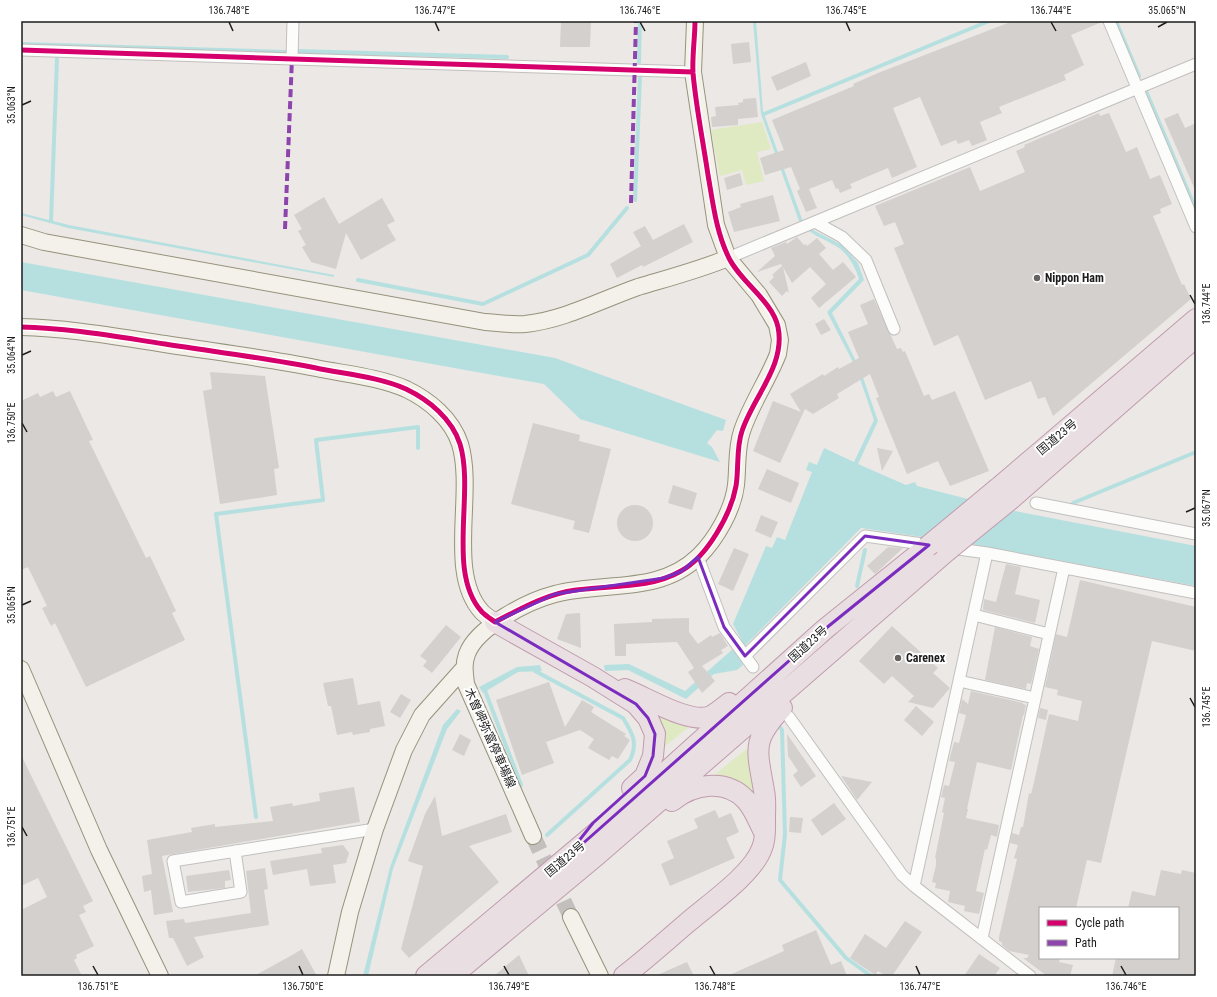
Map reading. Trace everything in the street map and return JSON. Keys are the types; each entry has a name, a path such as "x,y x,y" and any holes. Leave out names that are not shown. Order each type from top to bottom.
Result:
{"highway":[{"name":"国道23号","path":"452,976 597,855 947,551 1004,493 1196,319"},
{"name":"国道23号","path":"426,976 628,806 825,629 927,547 1004,493 1196,337"},
{"path":"495,622 593,677 636,704 648,718 655,734 653,756 645,776 593,823 562,862"},
{"path":"593,677 644,696 681,714 698,717 711,716 825,629"},
{"path":"624,976 749,869 759,856 763,847 765,834 764,792 757,749 761,735 768,723 840,644"},
{"path":"597,855 638,828 682,794 701,786 716,786 732,790 745,799 753,809 765,834"}],"street":[{"path":"292,58 293,21"},
{"name":"木曽岬弥富停車場線","path":"533,836 466,684 464,668 468,653 478,638 495,622 538,600 555,594 576,590 642,584 682,571 698,557 710,544 731,503 736,486 742,431 773,368 778,354 780,340 778,325 768,309 728,258 716,225 693,72 695,21"},
{"path":"1109,21 1196,227"},
{"path":"21,50 693,72"},
{"path":"21,235 44,242 485,322 511,324 539,322 576,311 637,288 728,258 1196,64"},
{"path":"809,224 842,237 866,260 894,329"},
{"path":"21,327 91,333 275,360 382,382 404,389 425,400 440,413 452,428 460,444 463,460 464,480 464,567 474,598 482,612 495,622"},
{"path":"1036,503 1196,534"},
{"path":"744,654 865,536 988,553 1196,593"},
{"path":"914,886 988,553"},
{"path":"698,557 724,627 753,667"},
{"path":"982,938 1064,568"},
{"path":"974,615 1049,634"},
{"path":"21,668 98,850 160,976"},
{"path":"336,976 350,912 375,829 404,750 422,715 464,668"},
{"path":"959,681 1035,698"},
{"path":"789,717 902,875 914,886 1030,976"},
{"path":"234,851 241,892 180,902 173,861 234,851 375,829"},
{"path":"571,917 600,976"}],"highlighted area":[{"path":"865,536 929,545 825,629 562,862 593,823 645,776 653,756 655,734 648,718 636,704 495,622 555,594 664,578 682,571 698,557 724,627 745,656"}],"green space":[{"path":"762,122 771,149 757,152 764,181 746,185 742,170 720,176 711,130"},
{"path":"654,713 695,722 658,752"},
{"path":"753,744 757,804 709,779"}],"water":[{"path":"753,21 756,21 763,111 802,219 813,230 842,245 858,263 864,280 832,313 860,369 878,421 858,464 906,485 915,482 917,486 1015,511 1196,546 1196,586 976,545 861,528 737,654 743,665 737,670 714,674 686,699 628,670 605,671 604,665 629,664 685,691 742,641 733,624 766,546 772,548 777,537 785,540 812,472 806,470 809,462 817,465 824,448 854,462 874,420 857,370 827,312 859,279 852,262 843,251 809,231 799,221 761,114"},
{"path":"21,213 69,225 334,275 334,277 68,228 21,215"},
{"path":"21,262 555,358 726,420 723,431 717,430 707,443 712,447 720,462 580,419 544,384 21,290"},
{"path":"540,665 542,671 518,672 483,693 479,687 517,667"},
{"path":"457,709 461,711 447,729 393,869 368,976 363,976 390,867 443,725"}],"building":[{"path":"561,21 591,21 590,47 560,47"},
{"path":"1013,21 1102,22 1071,35 1084,65 1064,75 1066,80 999,107 1002,113 980,122 987,140 972,146 969,140 958,144 956,140 941,146 920,97 893,108 917,167 892,178 888,168 850,184 852,188 840,193 838,188 836,189 832,180 809,189 817,208 806,212 797,191 800,189 791,167 765,175 760,158 784,150 772,120 854,86 853,84 878,73"},
{"path":"749,42 751,62 733,64 731,44"},
{"path":"806,62 811,76 777,91 771,77"},
{"path":"756,98 758,117 738,119 738,125 712,127 711,117 716,116 715,107 739,105 738,103 743,102 743,99"},
{"name":"Nippon Ham","path":"1099,113 1100,116 1109,113 1126,152 1137,147 1150,179 1160,175 1172,204 1160,209 1161,213 1153,216 1182,285 1184,284 1191,299 1053,416 1045,397 1038,399 1031,381 985,400 958,335 934,346 894,248 904,244 895,222 884,226 875,206 970,167 980,191 1025,172 1016,151 1025,147 1024,145"},
{"path":"1178,113 1185,128 1196,123 1196,192 1164,119"},
{"path":"740,173 743,185 727,190 724,178"},
{"path":"773,195 780,221 734,232 728,212 741,207 740,204"},
{"path":"324,197 339,224 382,198 395,221 387,225 396,240 361,260 346,233 336,269 311,262 302,247 306,245 298,231 302,229 294,215"},
{"path":"684,224 693,242 617,278 610,264 641,246 633,232 645,226 653,240"},
{"path":"797,237 804,245 806,244 807,246 817,238 826,248 819,254 833,270 843,262 856,277 819,308 811,298 826,284 810,267 792,283 783,267 789,293 787,291 782,296 769,282 774,277 772,275 782,266 781,264 757,272 775,256 771,248 786,242 787,244"},
{"path":"874,299 897,349 901,348 903,352 905,351 924,396 929,394 932,400 955,391 989,471 950,486 938,461 907,474 876,398 879,397 870,374 837,394 839,398 813,414 805,409 780,463 753,451 773,401 801,412 790,394 823,374 824,376 838,367 839,369 859,358 848,332 868,324 860,305"},
{"path":"824,319 831,330 821,335 815,324"},
{"path":"210,372 265,376 279,468 274,469 277,495 220,504 203,391 212,389"},
{"path":"53,391 56,397 70,391 93,440 89,441 146,558 150,556 176,611 172,613 185,640 86,687 55,623 51,626 42,608 47,606 28,567 21,570 21,401 38,393 40,397"},
{"path":"533,423 580,435 579,441 611,449 589,533 573,529 575,521 511,504"},
{"path":"877,448 893,451 882,471"},
{"path":"767,469 799,483 791,503 758,489"},
{"path":"673,485 697,493 692,510 668,503"},
{"path":"639,505 648,510 652,516 652,530 648,536 639,541 631,541 622,536 618,530 617,519 622,510 628,506"},
{"path":"761,515 778,522 771,538 755,531"},
{"path":"888,547 903,548 875,574 867,566"},
{"path":"734,548 749,554 733,591 718,584"},
{"path":"1006,564 1021,567 1015,594 1040,600 1035,623 983,610 984,599 996,602"},
{"path":"1080,580 1196,607 1196,651 1152,641 1101,863 1087,860 1076,907 1039,907 1039,959 1060,959 1059,962 1073,965 1070,976 1047,976 1023,958 1027,958 1029,955 1009,951 1002,945 1002,942 999,941 999,937 1017,859 1014,858 1018,845 1010,843 1012,833 1019,835 1021,827 1023,827 1029,793 1031,794 1049,714 1078,721 1082,701 1057,695 1058,690 1045,687 1056,634 1067,637"},
{"path":"580,613 581,648 557,639 566,614"},
{"path":"689,618 689,632 698,644 711,635 712,637 720,633 728,646 721,650 723,653 702,666 715,681 702,693 688,672 694,668 677,642 626,644 626,656 615,656 614,624 652,622 652,619"},
{"path":"446,625 461,637 432,673 423,666 427,661 420,656"},
{"path":"892,626 938,668 933,673 950,688 933,708 908,702 914,696 892,676 884,684 859,661"},
{"path":"995,627 1032,637 1030,646 1039,649 1031,684 1027,683 1026,689 985,680"},
{"path":"353,678 358,705 380,701 385,726 370,729 370,732 353,735 352,732 337,735 331,706 328,706 323,683"},
{"path":"549,682 565,727 582,700 594,707 591,712 626,734 624,736 630,740 618,759 612,756 609,760 588,748 594,739 580,730 546,742 554,763 522,775 496,700"},
{"path":"971,691 1026,705 1011,770 977,762 966,818 999,825 997,837 991,835 987,850 985,849 976,891 984,893 979,914 964,911 965,906 948,902 950,891 935,888 936,883 932,882 944,813 942,812 945,798 941,797 944,785 949,786 955,762 949,761 954,742 959,743 966,715 959,713 962,699 968,704"},
{"path":"401,694 411,700 400,718 390,712"},
{"path":"916,706 934,722 922,736 904,720"},
{"path":"1040,708 1048,710 1046,720 1038,718"},
{"path":"460,734 471,740 464,756 452,750"},
{"path":"787,734 816,776 801,787 793,775 798,771 788,756"},
{"path":"21,755 93,901 83,906 86,912 79,915 94,946 76,955 77,958 74,960 82,976 21,976 21,910 47,897 38,878 21,886"},
{"path":"841,776 872,782 857,800"},
{"path":"354,787 360,822 162,856 173,912 154,915 151,890 144,892 142,876 152,874 147,840 192,832 191,828 215,824 215,827 273,821 270,807 292,803 293,806 320,801 319,793"},
{"path":"435,796 442,836 506,814 512,832 469,846 499,882 409,958 401,949 423,866 408,861 425,814"},
{"path":"834,803 846,819 822,836 811,820"},
{"path":"715,810 719,818 731,813 739,832 726,838 735,858 670,886 661,864 674,858 667,841 698,828 694,819"},
{"path":"790,817 803,818 801,833 789,832"},
{"path":"343,845 349,853 346,863 333,865 336,883 310,886 307,869 273,875 270,861 322,853 321,848"},
{"path":"265,868 268,889 264,890 269,925 194,937 204,957 187,966 173,938 169,938 166,921 184,919 185,923 251,913 246,871"},
{"path":"229,870 231,880 225,881 225,888 188,892 186,876"},
{"path":"1161,870 1181,874 1182,870 1196,873 1196,976 1112,976 1116,959 1179,959 1179,907 1128,907 1132,891 1155,896"},
{"path":"905,921 922,932 892,976 886,976 878,971 875,975 850,958 865,934 886,948"},
{"path":"816,930 831,965 841,961 847,976 727,976 784,951 782,945"},
{"path":"302,949 317,976 254,976 294,954"},
{"path":"979,954 1000,968 994,976 964,976"},
{"path":"519,955 529,976 494,976"},
{"path":"687,962 694,976 655,976"}],"waterway":[{"path":"639,62 640,21"},
{"path":"764,114 989,21"},
{"path":"1116,21 1139,76"},
{"path":"21,44 285,52"},
{"path":"297,51 507,57"},
{"path":"51,221 57,59"},
{"path":"635,200 640,77"},
{"path":"1146,91 1196,210"},
{"path":"358,280 483,304 588,255 627,208"},
{"path":"256,817 216,514 323,500 316,440 418,427 418,448"},
{"path":"1073,503 1196,452"},
{"path":"857,586 865,550"},
{"path":"535,668 535,671 623,718 632,734 634,743 634,749 630,760 547,835"},
{"path":"484,688 521,785"},
{"path":"780,727 782,730 785,834 780,880 846,958 871,976"}],"tunnel":[{"path":"533,836 571,917"}],"marked path":[{"path":"631,203 636,21"},
{"path":"285,229 292,58"}],"cycle path":[{"path":"21,327 93,333 297,364 362,376 396,385 415,393 439,411 451,426 460,444 464,464 465,485 463,532 465,576 471,596 482,612 495,622 534,602 565,592 589,588 643,584 669,577 681,571 700,556 709,545 723,522 729,509 736,486 739,444 742,431 747,418 773,368 779,341 778,327 775,317 733,265 724,246 718,227 713,206 694,86 693,67 695,21"},
{"path":"21,50 693,72"}],"place":[{"name":"Nippon Ham","path":"1037,278"},
{"name":"Carenex","path":"898,658"}]}
